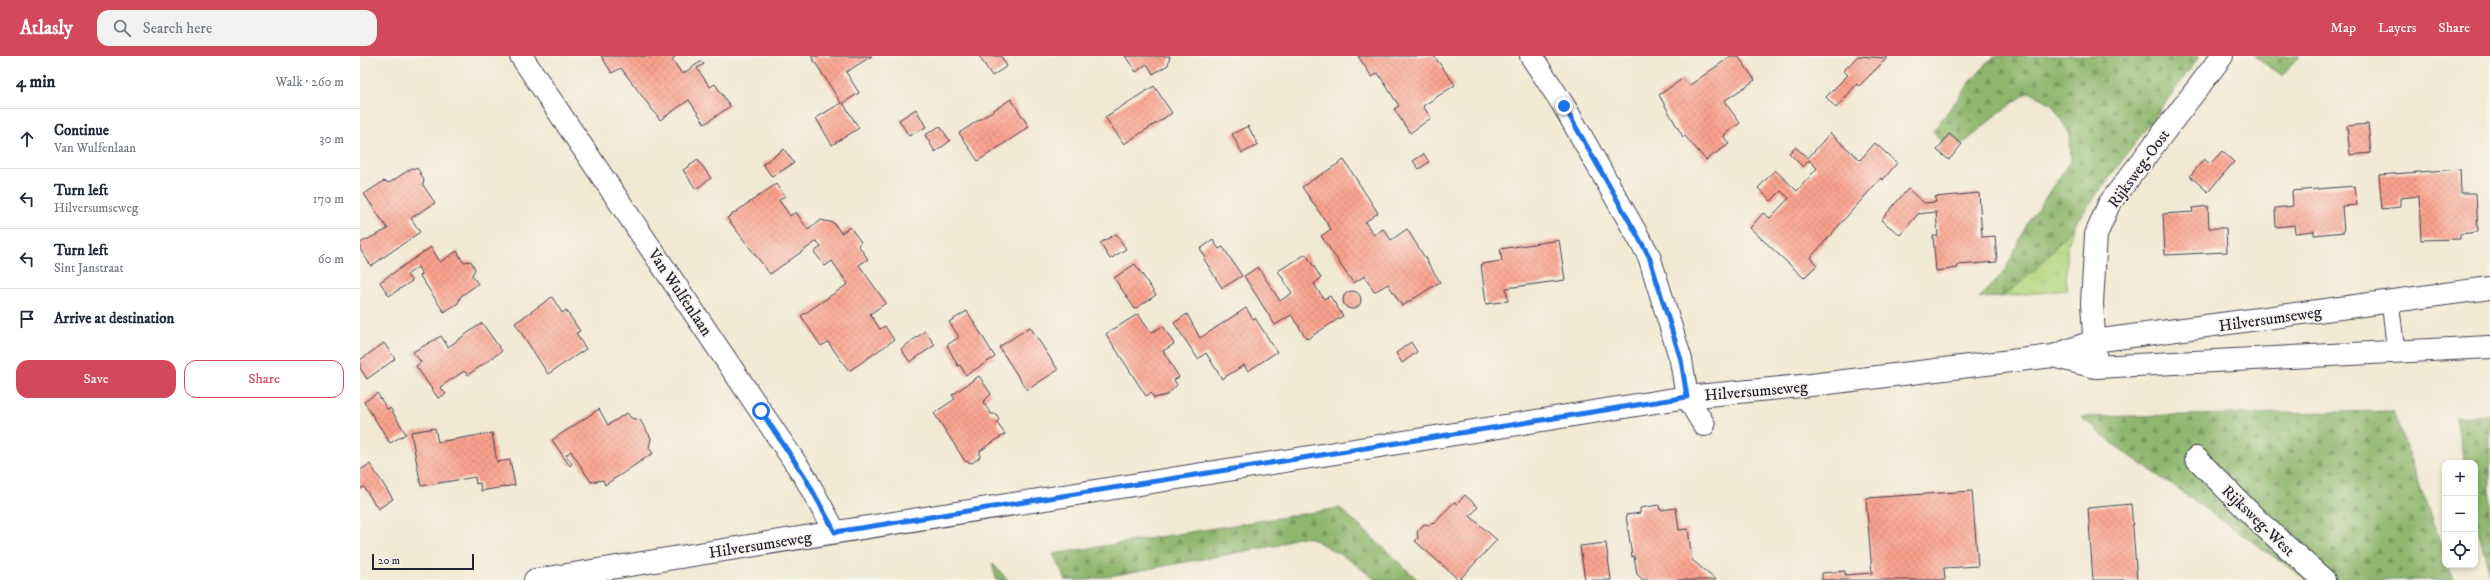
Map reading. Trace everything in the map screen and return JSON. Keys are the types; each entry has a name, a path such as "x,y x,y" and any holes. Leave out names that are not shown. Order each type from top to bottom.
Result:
{"main road":[{"name":"Van Wulfenlaan","path":"521,56 805,477 835,532"},
{"path":"1531,56 1564,106 1649,256 1681,360 1687,397 1704,425"},
{"name":"Rijksweg-Oost","path":"2096,367 2092,303 2096,235 2109,204 2222,56"},
{"name":"Hilversumseweg","path":"535,580 1687,397 1811,385 2052,356 2094,341 2490,288"},
{"name":"Hilversumseweg","path":"2052,356 2096,367 2490,347"},
{"name":"Rijksweg-West","path":"2196,458 2259,522 2324,580"}],"lane":[{"path":"2390,301 2396,352"}],"green space":[{"path":"1994,56 2200,56 2074,225 2039,266 2015,287 1999,297 1979,298 2005,271 2027,224 2071,160 2070,135 2052,104 2029,92 2000,112 1951,154 1933,131 1971,81"},
{"path":"2254,56 2299,56 2283,76"},
{"path":"2074,225 2067,248 2066,290 1999,297 2021,282 2048,255"},
{"path":"2393,411 2442,548 2442,568 2449,568 2453,580 2307,580 2113,444 2081,417"},
{"path":"2490,415 2490,573 2478,531 2478,460 2463,460 2456,417"},
{"path":"1340,508 1418,580 1376,580 1348,559 1311,538 1296,537 1279,545 1088,580 1066,580 1053,554"},
{"path":"992,563 1008,580 996,580"}],"building":[{"path":"601,56 676,56 672,59 682,74 702,61 704,64 697,68 710,87 715,84 730,106 705,124 689,100 660,120 621,68 612,73"},
{"path":"811,56 872,56 846,72 859,93 843,103 859,128 832,145 816,118 841,103"},
{"path":"979,56 1001,56 1007,66 992,76"},
{"path":"1125,56 1170,56 1168,65 1153,74 1147,64 1136,72"},
{"path":"1358,56 1434,56 1455,85 1423,106 1431,118 1410,133 1394,109 1399,106 1378,73 1372,77"},
{"path":"1731,56 1738,56 1755,80 1724,101 1740,123 1725,134 1724,137 1729,144 1706,160 1685,136 1683,137 1659,95 1682,79 1690,85"},
{"path":"1858,56 1887,58 1859,86 1857,84 1836,108 1826,97 1848,75 1843,71"},
{"path":"1154,86 1172,113 1124,144 1105,117"},
{"path":"1011,99 1029,127 978,161 959,133"},
{"path":"916,109 926,127 909,136 899,120"},
{"path":"2368,124 2371,153 2350,155 2347,126"},
{"path":"940,126 950,141 935,152 925,135"},
{"path":"1248,126 1258,145 1242,153 1232,134"},
{"path":"1830,133 1860,160 1875,143 1897,163 1883,180 1881,178 1810,258 1817,265 1804,278 1750,228 1763,213 1770,218 1789,198 1781,191 1771,201 1758,188 1775,170 1797,191 1817,168 1809,160 1803,167 1789,153 1795,147 1808,158"},
{"path":"1949,134 1962,144 1949,160 1937,150"},
{"path":"784,149 794,163 772,177 763,164"},
{"path":"2222,151 2234,162 2208,192 2190,176 2204,159 2210,164"},
{"path":"1424,154 1429,162 1419,169 1413,161"},
{"path":"698,160 711,178 696,189 683,170"},
{"path":"1344,160 1378,213 1365,222 1374,235 1383,229 1391,240 1407,229 1440,282 1402,306 1388,284 1374,292 1365,276 1353,283 1321,236 1331,229 1302,187"},
{"path":"412,168 418,169 424,180 423,185 435,203 411,218 420,232 371,266 360,249 360,243 388,229 364,194 384,181 389,183"},
{"path":"2460,169 2461,193 2476,193 2478,232 2460,234 2460,239 2421,240 2419,196 2400,198 2400,207 2382,209 2379,175"},
{"path":"776,184 785,196 779,200 790,216 796,212 808,230 821,220 834,223 841,233 850,227 861,242 858,245 868,259 859,265 886,303 870,314 880,329 885,326 894,340 849,371 828,342 821,346 801,316 848,284 832,261 825,266 814,252 821,247 817,241 770,274 727,218"},
{"path":"2355,186 2357,205 2342,206 2344,232 2314,235 2314,231 2295,233 2294,225 2276,227 2275,208 2293,206 2292,191"},
{"path":"1908,189 1924,203 1936,202 1935,197 1979,193 1982,237 1995,236 1997,262 1957,265 1958,268 1936,271 1933,236 1938,236 1936,212 1918,214 1900,235 1881,220"},
{"path":"2208,206 2209,228 2226,228 2227,252 2165,255 2163,214 2193,212 2192,208"},
{"path":"1116,234 1126,249 1110,259 1100,243"},
{"path":"1213,240 1219,249 1223,247 1242,276 1222,288 1204,259 1206,258 1200,249"},
{"path":"1559,240 1565,280 1506,288 1508,301 1486,304 1481,264 1502,261 1500,249"},
{"path":"431,247 440,262 457,251 463,262 471,261 475,269 472,275 478,284 461,296 458,303 444,312 420,276 422,274 418,267 407,275 412,281 389,296 380,282"},
{"path":"1306,254 1321,278 1314,284 1324,299 1330,296 1343,316 1307,339 1291,315 1275,325 1244,276 1258,267 1280,301 1292,293 1278,271"},
{"path":"1135,264 1156,295 1135,309 1114,278"},
{"path":"1352,291 1358,294 1361,300 1358,306 1352,309 1346,306 1343,300 1346,294"},
{"path":"552,297 562,313 566,310 580,331 576,333 586,349 548,374 515,323"},
{"path":"1246,308 1253,319 1255,318 1277,352 1248,371 1244,365 1222,379 1206,353 1198,359 1174,323 1187,314 1200,338"},
{"path":"967,311 995,357 966,375 960,365 958,366 947,345 959,337 949,322"},
{"path":"1138,314 1151,333 1163,326 1174,344 1163,351 1179,377 1174,380 1177,385 1167,395 1154,398 1151,393 1146,396 1106,334"},
{"path":"482,323 502,351 468,375 464,371 440,387 446,394 438,398 416,366 421,362 413,352 441,336 448,347"},
{"path":"1030,327 1058,370 1027,390 999,347"},
{"path":"925,331 935,345 910,362 901,349"},
{"path":"1411,342 1417,352 1402,363 1396,353"},
{"path":"384,343 395,359 367,379 360,368 360,360"},
{"path":"979,376 991,394 983,402 991,414 996,414 999,419 997,423 1005,434 980,451 980,457 972,463 965,461 934,413 955,399 952,395"},
{"path":"377,393 387,409 390,408 406,434 390,443 364,402"},
{"path":"599,409 608,425 627,413 631,418 640,420 651,438 649,448 653,453 605,485 603,480 591,482 571,451 566,455 572,464 570,466 552,440"},
{"path":"435,428 438,442 492,433 497,462 510,460 515,485 481,491 480,483 476,484 475,477 421,486 411,432"},
{"path":"370,464 393,499 378,509 364,487 360,489 360,470"},
{"path":"1972,491 1978,566 1944,568 1945,580 1822,580 1822,573 1845,571 1845,575 1872,573 1866,498"},
{"path":"1465,495 1478,507 1470,516 1497,540 1459,580 1415,541 1418,538 1417,532 1424,524 1430,525 1432,522 1434,524 1454,502 1457,504"},
{"path":"2131,504 2137,580 2093,580 2088,508"},
{"path":"1659,505 1660,510 1676,508 1679,530 1688,529 1692,560 1716,580 1643,580 1637,574 1634,556 1632,557 1626,515 1640,513 1640,508"},
{"path":"1606,543 1611,580 1585,580 1580,546"}],"route":[{"path":"761,411 805,477 835,532 1687,397 1681,360 1649,256 1564,106"}]}
